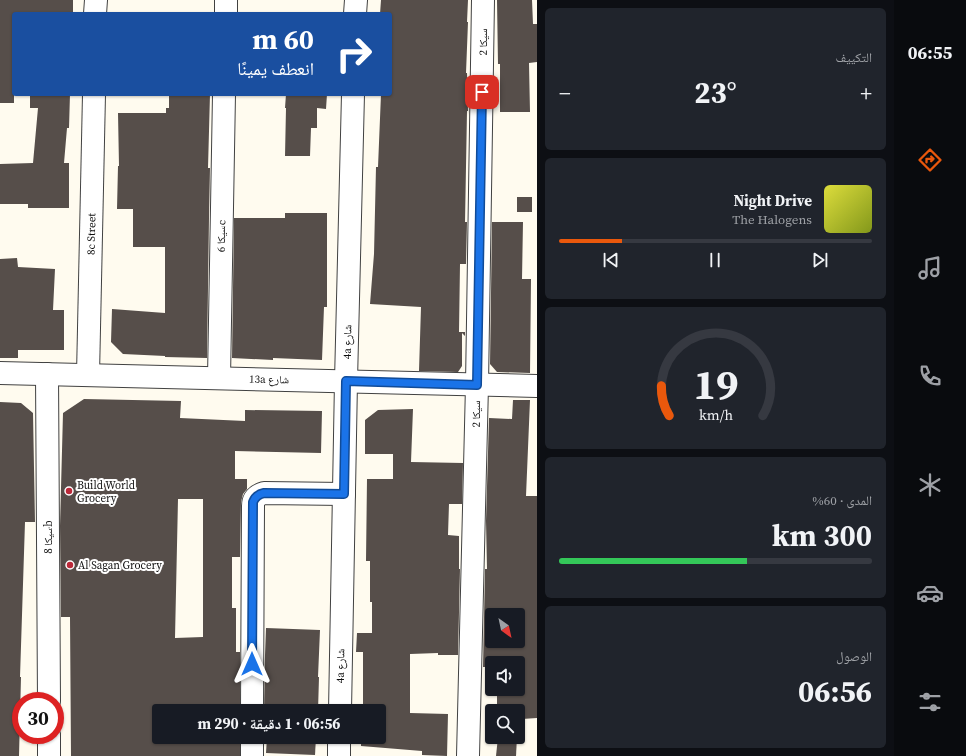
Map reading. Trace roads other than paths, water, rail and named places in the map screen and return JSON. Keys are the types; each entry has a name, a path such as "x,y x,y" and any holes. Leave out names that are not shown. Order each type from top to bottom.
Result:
{"street":[{"path":"96,0 96,12"},
{"path":"226,0 226,12"},
{"path":"355,12 356,0"},
{"name":"سيكا 2","path":"468,756 477,385 483,0"},
{"name":"8c Street","path":"88,375 94,96"},
{"name":"سيكا 6c","path":"219,378 224,96"},
{"name":"4a شارع","path":"340,704 353,96"},
{"name":"13a شارع","path":"0,373 537,386"},
{"name":"سيكا 8b","path":"47,374 49,692"},
{"path":"252,704 254,499 260,494 264,493 344,494"},
{"path":"49,744 49,756"},
{"path":"252,744 252,756"},
{"path":"339,744 339,756"}],"place":[{"name":"Build World Grocery","path":"69,491"},
{"name":"Al Sagan Grocery","path":"70,565"}]}
